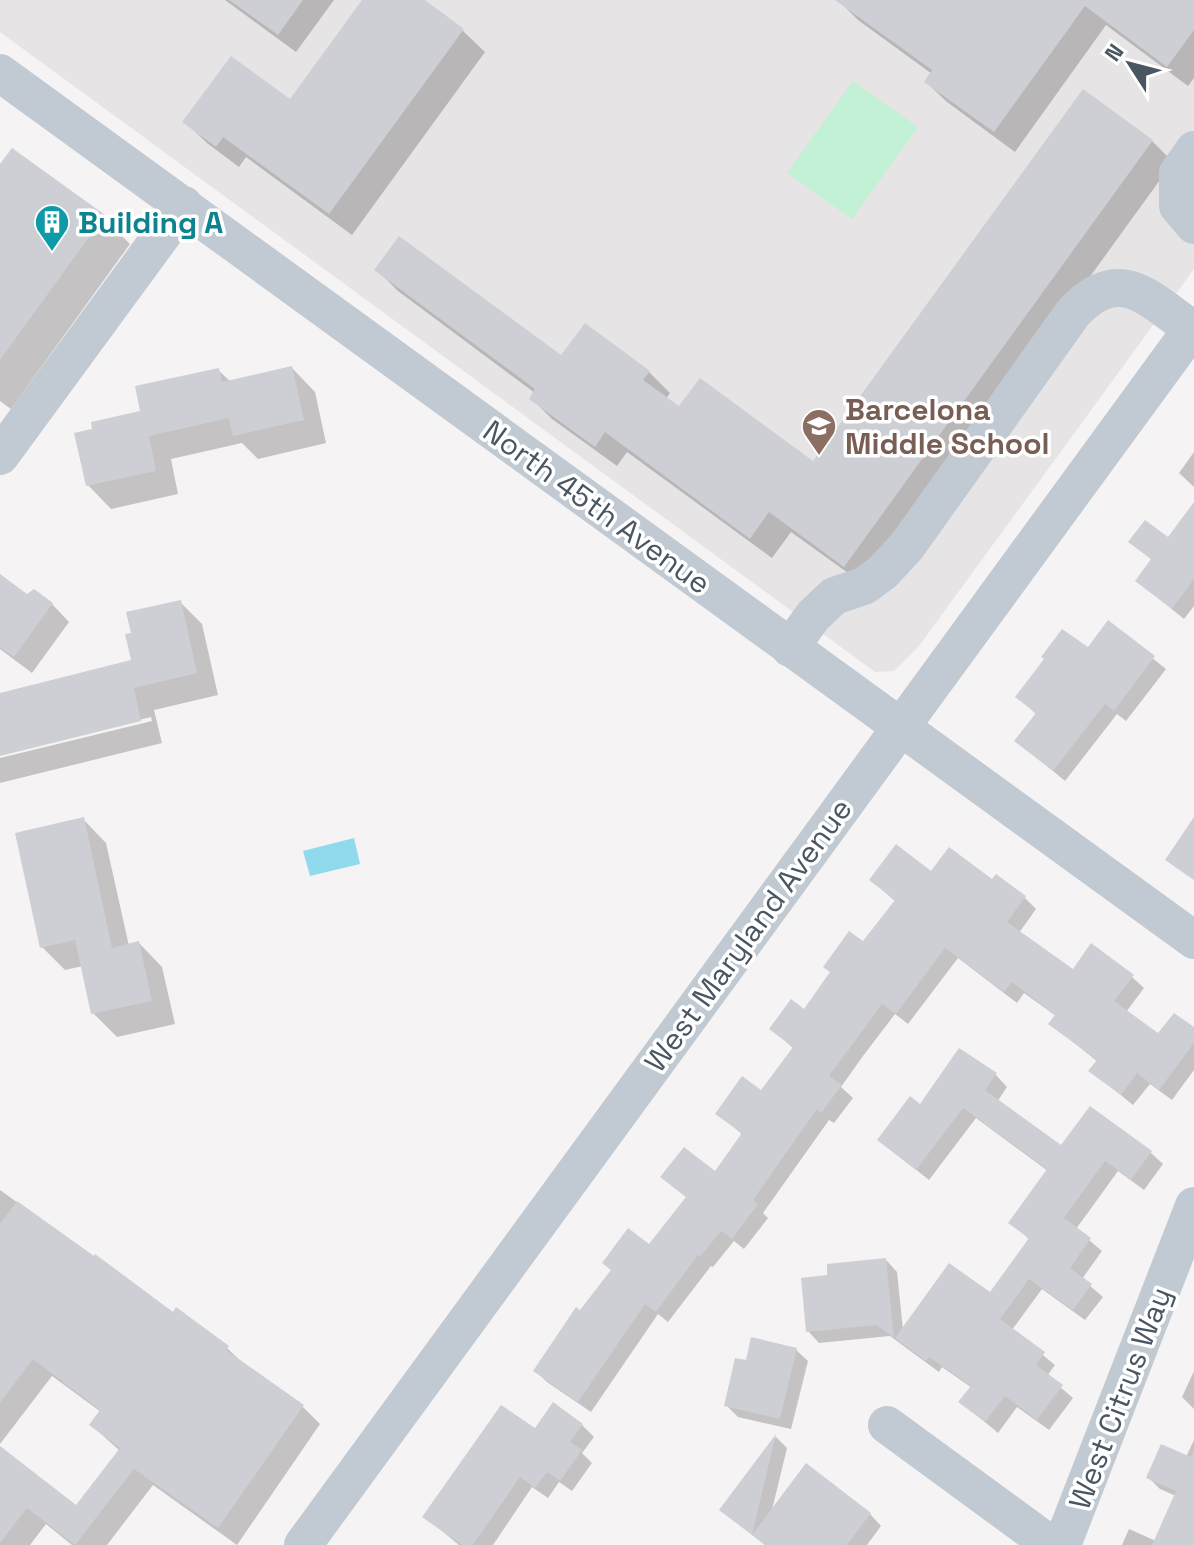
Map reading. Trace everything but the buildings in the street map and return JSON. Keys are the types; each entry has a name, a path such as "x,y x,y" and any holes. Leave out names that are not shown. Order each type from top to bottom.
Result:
{"street":[{"name":"North 45th Avenue","path":"0,73 1194,940"},
{"path":"1194,150 1178,173 1178,206 1194,225"},
{"path":"0,456 184,205"},
{"path":"790,648 813,616 834,596 864,586 883,572 907,546 1073,313 1087,298 1110,287 1133,289 1193,328"},
{"name":"West Maryland Avenue","path":"303,1545 1193,328"},
{"name":"West Citrus Way","path":"1062,1545 1194,1206"},
{"path":"887,1425 1051,1545"}],"shaded area":[{"name":"Barcelona Middle School","path":"0,0 1194,0 1194,269 919,646 894,671 875,672 0,32"}],"green space":[{"path":"853,81 918,127 852,219 787,173"}],"water":[{"path":"354,838 360,864 310,876 303,851"}],"place":[{"name":"Building A","path":"52,253"},
{"name":"Barcelona Middle School","path":"819,457"}]}
